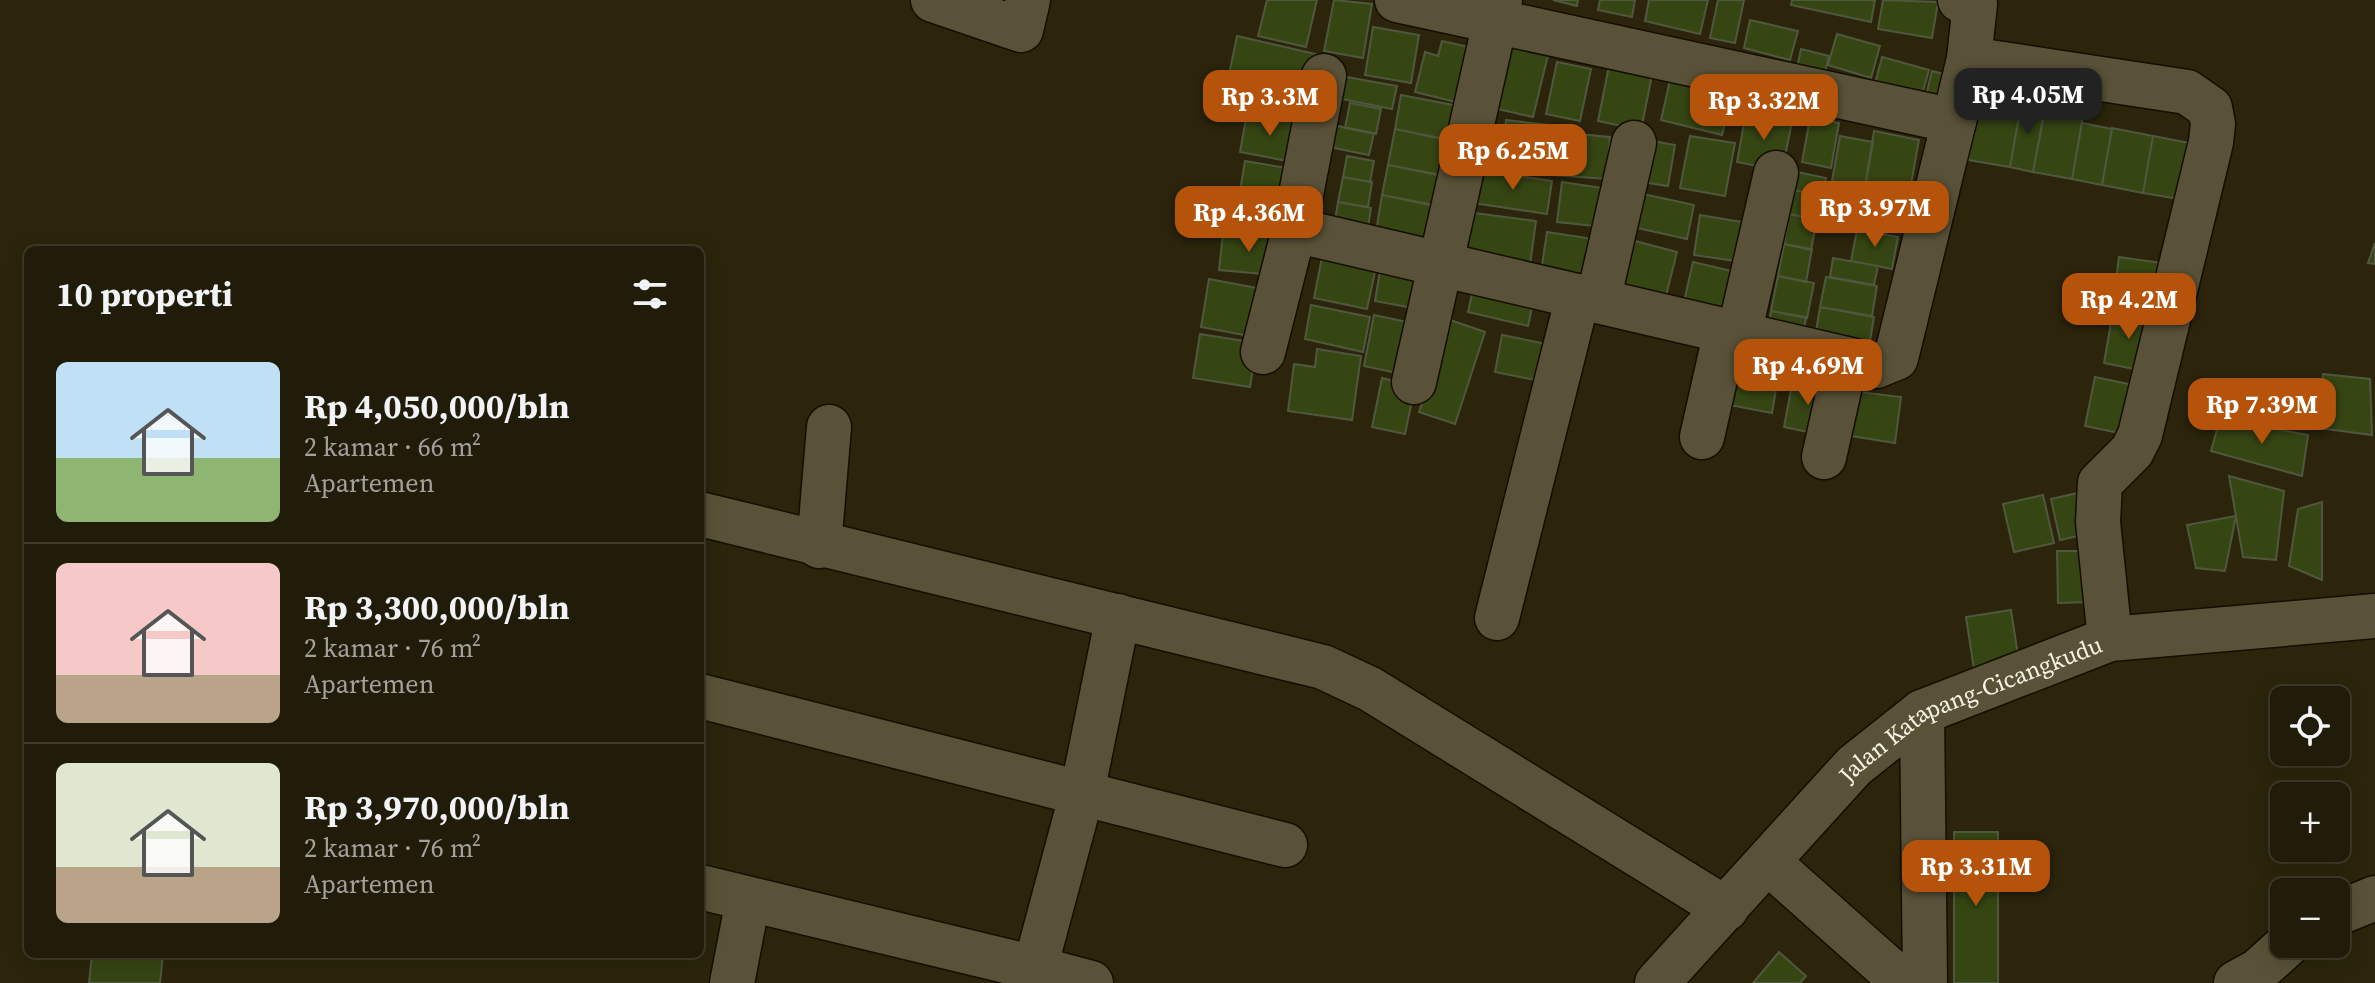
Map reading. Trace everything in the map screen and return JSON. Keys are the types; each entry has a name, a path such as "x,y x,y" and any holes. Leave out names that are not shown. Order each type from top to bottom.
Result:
{"street":[{"path":"933,0 1021,30 1028,0"},
{"path":"1397,0 1498,12 1954,121"},
{"path":"1294,230 1876,366 1896,358 1969,59 1971,1"},
{"path":"1414,382 1498,12"},
{"path":"1969,59 2187,92 2210,108 2213,124 2211,142 2140,435 2132,451 2100,483 2098,522 2110,639"},
{"path":"1263,352 1294,230 1324,76"},
{"path":"1497,618 1634,143"},
{"path":"1702,437 1776,173"},
{"path":"1824,457 1846,359"},
{"path":"819,546 829,427"},
{"path":"704,515 819,546 1323,667 1370,689 1726,909"},
{"path":"1035,968 1082,793 1118,616"},
{"name":"Jalan Katapang-Cicangkudu","path":"1657,983 1854,766 1922,712 2110,639 2375,616"},
{"path":"704,697 1285,845"},
{"path":"1922,712 1925,983"},
{"path":"1769,863 1904,983"},
{"path":"704,888 940,965 1035,968 1091,983"},
{"path":"2350,908 2375,898"},
{"path":"732,983 748,900"},
{"path":"2236,983 2258,971 2272,958"}],"building":[{"path":"1267,0 1317,0 1306,47 1258,36"},
{"path":"1334,0 1372,4 1363,58 1324,51"},
{"path":"1553,0 1578,0 1577,6"},
{"path":"1600,0 1635,0 1632,17 1598,10"},
{"path":"1649,0 1708,0 1700,34 1645,21"},
{"path":"1718,0 1744,0 1735,43 1710,38"},
{"path":"1792,0 1875,0 1871,22 1791,5"},
{"path":"1883,0 1938,2 1932,38 1878,29"},
{"path":"1750,20 1798,31 1790,60 1744,48"},
{"path":"1373,27 1419,35 1411,83 1365,75"},
{"path":"1837,34 1880,46 1871,78 1828,65"},
{"path":"1237,36 1324,56 1310,118 1224,99"},
{"path":"1442,41 1473,48 1460,103 1415,92 1425,52 1438,56"},
{"path":"1505,45 1548,55 1533,117 1489,107"},
{"path":"1801,49 1829,56 1823,80 1796,73"},
{"path":"1882,57 1929,70 1921,98 1875,84"},
{"path":"1610,61 1653,70 1641,130 1598,121"},
{"path":"1557,62 1591,69 1580,121 1546,114"},
{"path":"1932,71 1959,78 1951,107 1925,100"},
{"path":"1341,76 1397,86 1392,109 1337,98"},
{"path":"1671,76 1733,91 1722,135 1661,120"},
{"path":"1981,91 2022,99 2010,167 1968,160"},
{"path":"1401,95 1459,106 1452,141 1395,129"},
{"path":"2022,100 2046,104 2033,172 2010,167"},
{"path":"1350,103 1381,109 1376,134 1345,128"},
{"path":"2045,108 2083,116 2072,179 2033,172"},
{"path":"1247,113 1300,123 1293,162 1240,152"},
{"path":"1746,113 1792,122 1782,171 1737,162"},
{"path":"1810,118 1839,123 1831,168 1802,162"},
{"path":"1506,120 1548,125 1543,173 1501,168"},
{"path":"2082,123 2112,129 2102,185 2072,179"},
{"path":"1333,125 1374,133 1369,155 1329,147"},
{"path":"2112,128 2153,136 2143,193 2102,185"},
{"path":"1395,129 1450,140 1443,176 1388,165"},
{"path":"1874,131 1919,140 1909,195 1865,187"},
{"path":"1556,132 1610,137 1607,179 1552,175"},
{"path":"1690,136 1735,143 1725,196 1680,188"},
{"path":"1840,136 1873,142 1865,187 1832,181"},
{"path":"2153,136 2190,143 2179,199 2143,193"},
{"path":"1642,139 1675,145 1668,186 1635,181"},
{"path":"1347,156 1374,161 1370,182 1343,177"},
{"path":"1245,161 1292,169 1285,211 1238,203"},
{"path":"1388,165 1441,175 1435,206 1382,195"},
{"path":"1479,170 1552,181 1547,214 1473,203"},
{"path":"1797,172 1826,178 1823,196 1794,190"},
{"path":"1343,177 1372,182 1368,207 1338,202"},
{"path":"1562,182 1609,189 1604,227 1557,222"},
{"path":"1865,187 1905,194 1901,215 1860,208"},
{"path":"1794,190 1824,195 1820,220 1789,214"},
{"path":"1643,194 1694,205 1687,239 1637,228"},
{"path":"1382,195 1434,205 1427,241 1376,232"},
{"path":"1338,202 1371,208 1367,233 1334,227"},
{"path":"1860,208 1891,213 1886,235 1857,230"},
{"path":"1467,212 1536,221 1529,272 1461,263"},
{"path":"1789,214 1817,219 1811,250 1784,244"},
{"path":"1700,215 1748,223 1742,262 1694,255"},
{"path":"1857,230 1898,237 1892,269 1851,261"},
{"path":"1547,232 1600,240 1594,287 1540,278"},
{"path":"1223,233 1278,239 1275,275 1219,270"},
{"path":"1631,240 1677,252 1664,304 1618,292"},
{"path":"2375,243 2375,264 2368,263"},
{"path":"1784,244 1812,249 1806,282 1778,276"},
{"path":"1324,247 1378,258 1367,309 1314,298"},
{"path":"2119,257 2162,263 2155,308 2113,302"},
{"path":"1833,258 1878,266 1874,285 1830,277"},
{"path":"1693,262 1740,273 1730,316 1683,306"},
{"path":"1381,265 1431,275 1424,310 1375,301"},
{"path":"1778,276 1814,283 1807,318 1771,311"},
{"path":"1826,277 1877,286 1872,316 1820,307"},
{"path":"1209,279 1268,290 1260,338 1201,327"},
{"path":"1474,285 1534,298 1528,326 1468,312"},
{"path":"1311,305 1370,317 1363,352 1305,339"},
{"path":"1820,307 1874,317 1869,347 1815,337"},
{"path":"1771,311 1806,317 1803,337 1768,331"},
{"path":"2113,311 2153,318 2144,371 2104,363"},
{"path":"1374,315 1421,325 1411,376 1364,366"},
{"path":"1450,320 1485,332 1455,424 1419,412"},
{"path":"1200,334 1257,343 1250,387 1193,378"},
{"path":"1502,335 1557,346 1550,383 1495,372"},
{"path":"1317,349 1361,356 1352,420 1288,411 1294,364 1315,367"},
{"path":"1728,355 1780,365 1772,413 1719,403"},
{"path":"2323,374 2370,379 2372,435 2318,428"},
{"path":"2095,377 2143,387 2134,436 2085,426"},
{"path":"1382,378 1415,386 1405,434 1372,427"},
{"path":"1793,379 1832,388 1822,435 1784,427"},
{"path":"1844,390 1901,397 1895,443 1838,434"},
{"path":"2220,419 2308,435 2302,476 2211,451"},
{"path":"2229,476 2284,491 2276,560 2243,557"},
{"path":"2082,492 2091,533 2060,540 2051,499"},
{"path":"2043,495 2054,543 2014,552 2003,504"},
{"path":"2322,502 2322,580 2289,566 2298,509"},
{"path":"2236,516 2225,571 2196,568 2187,525"},
{"path":"2057,551 2091,551 2092,602 2058,603"},
{"path":"2011,610 2019,662 1974,669 1966,617"},
{"path":"1954,832 1998,832 1998,983 1954,983"},
{"path":"1779,952 1806,976 1800,983 1753,983"},
{"path":"92,958 163,958 160,983 89,983"}]}
